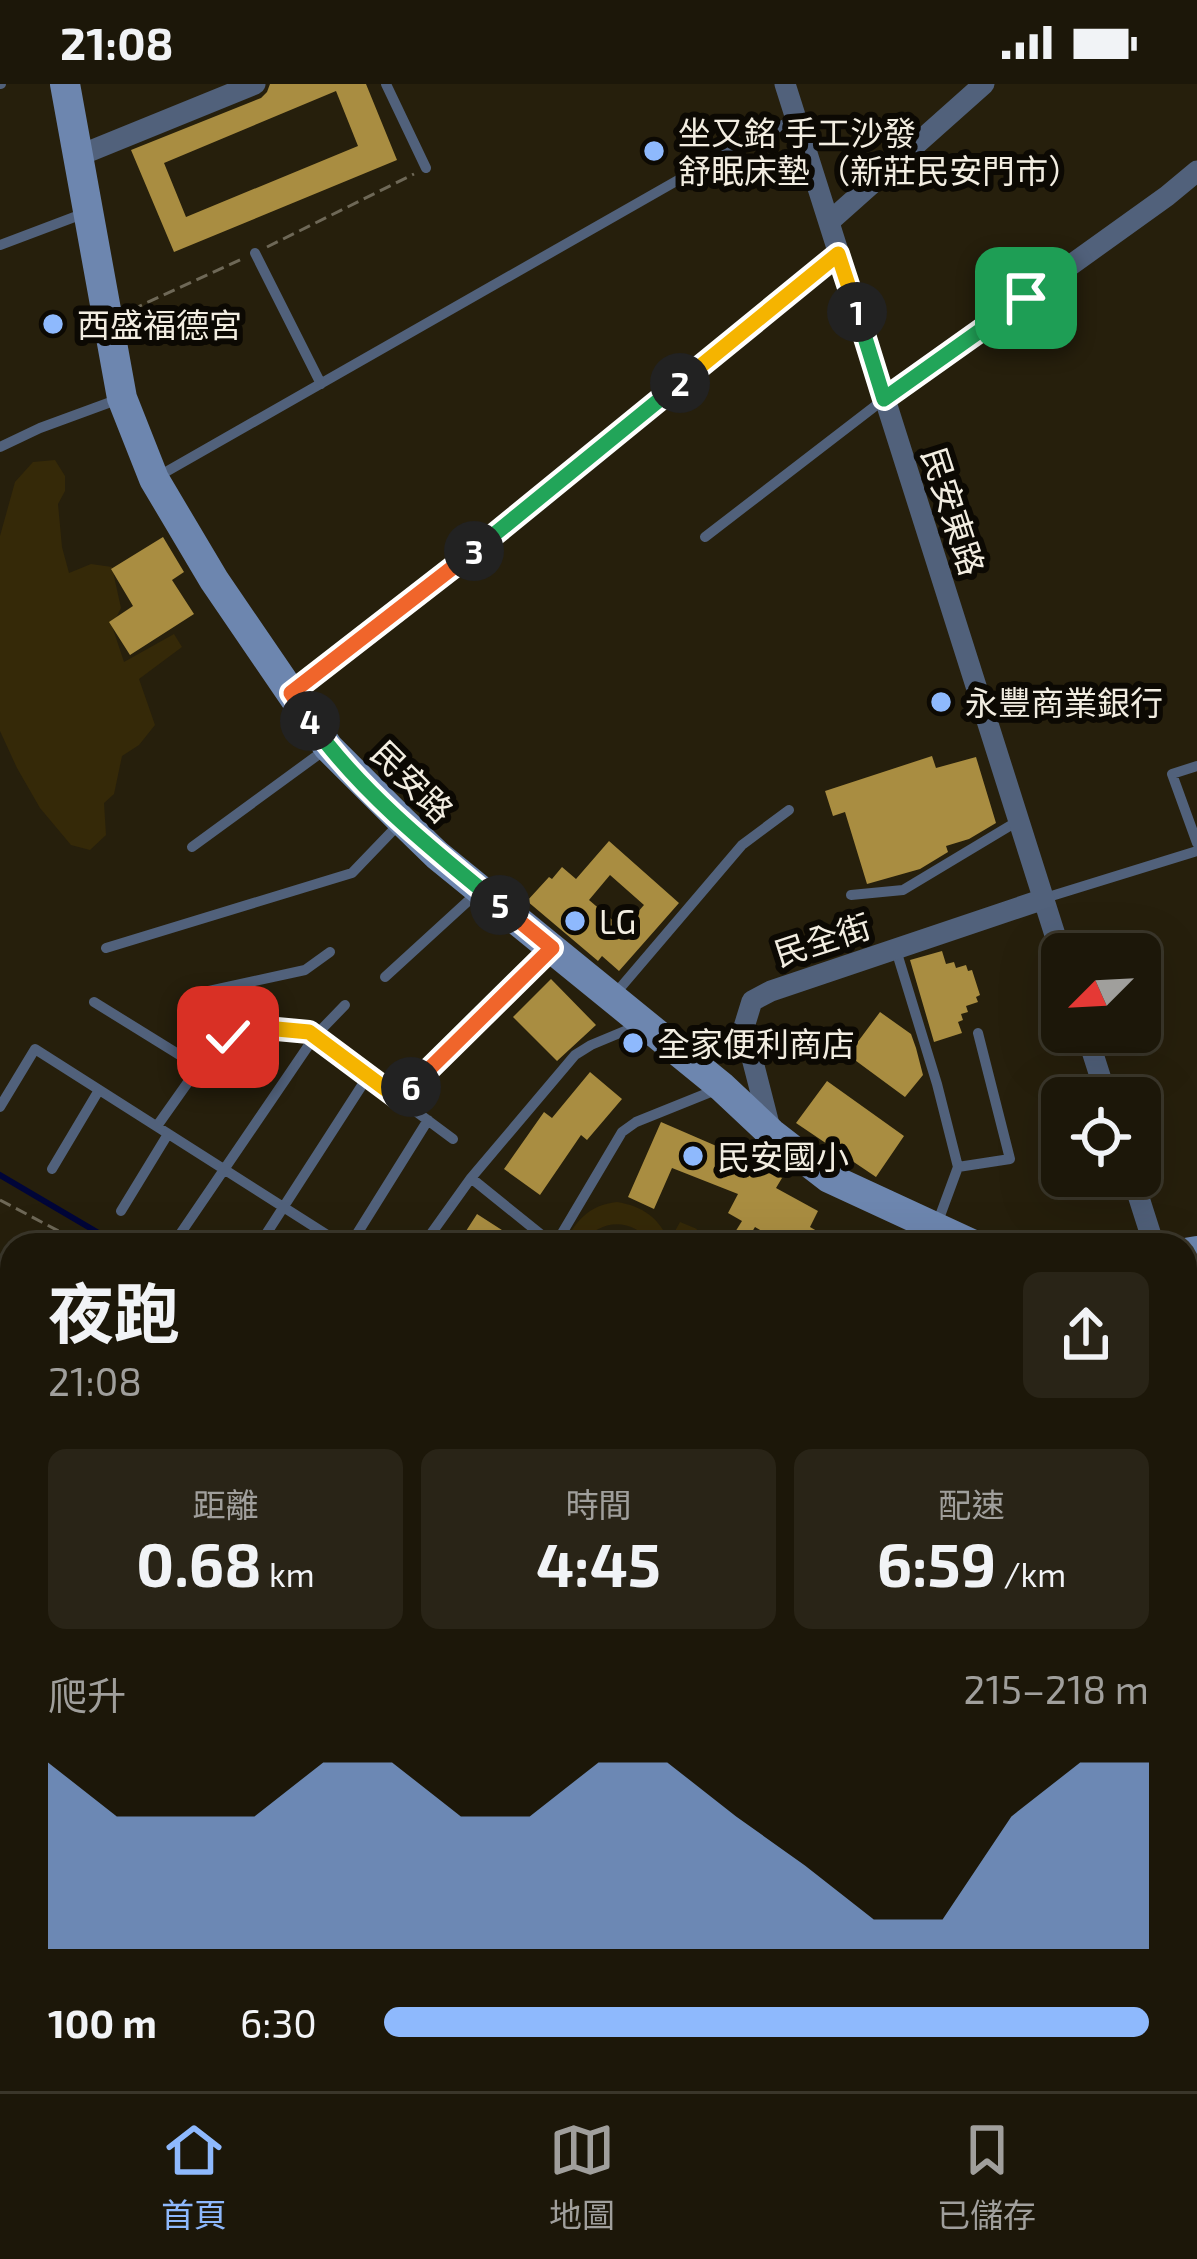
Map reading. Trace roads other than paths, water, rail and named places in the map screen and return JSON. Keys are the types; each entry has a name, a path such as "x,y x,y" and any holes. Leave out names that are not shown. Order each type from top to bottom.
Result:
{"street":[{"name":"民安路","path":"64,84 122,398 154,479 214,580 328,747 437,855 722,1087 771,1132 800,1169 949,1233"},
{"path":"78,156 255,84"},
{"name":"民安東路","path":"784,84 1054,933"},
{"path":"829,222 984,84"},
{"path":"884,399 1197,171"},
{"name":"民全街","path":"771,1132 744,1028 752,1001 1043,899"},
{"path":"1139,1197 1150,1233"}],"lane":[{"path":"386,84 426,168"},
{"path":"154,479 722,155 796,119"},
{"path":"0,245 88,212"},
{"path":"255,253 321,384"},
{"path":"291,693 537,502 838,254"},
{"path":"0,448 122,398"},
{"path":"705,538 884,399"},
{"path":"192,847 328,747"},
{"path":"1043,899 1197,847 1172,774 1197,766"},
{"path":"613,997 742,845 789,809"},
{"path":"106,948 352,873 402,821"},
{"path":"851,895 903,890 1018,821"},
{"path":"385,977 481,890"},
{"path":"399,1099 552,948"},
{"path":"896,950 958,1167 936,1227"},
{"path":"215,1044 209,991 305,970 330,952"},
{"path":"94,1002 199,1067"},
{"path":"182,1233 315,1036 344,1004"},
{"path":"432,1233 471,1178 575,1054 645,1023"},
{"path":"121,1211 215,1044 248,1030 309,1032 453,1139"},
{"path":"958,1167 1010,1159 978,1033"},
{"path":"0,1107 35,1049 326,1233"},
{"path":"266,1233 368,1076"},
{"path":"562,1233 622,1132 722,1087"},
{"path":"52,1169 99,1090"},
{"path":"354,1233 428,1120"},
{"path":"471,1178 540,1233"}],"waterway":[{"path":"0,1175 99,1233"}],"place":[{"name":"坐又銘 手工沙發 舒眠床墊 （新莊民安門市）","path":"654,151"},
{"name":"西盛福德宮","path":"53,324"},
{"name":"永豐商業銀行","path":"941,702"},
{"name":"LG","path":"575,921"},
{"name":"全家便利商店","path":"633,1043"},
{"name":"民安國小","path":"693,1156"}]}
